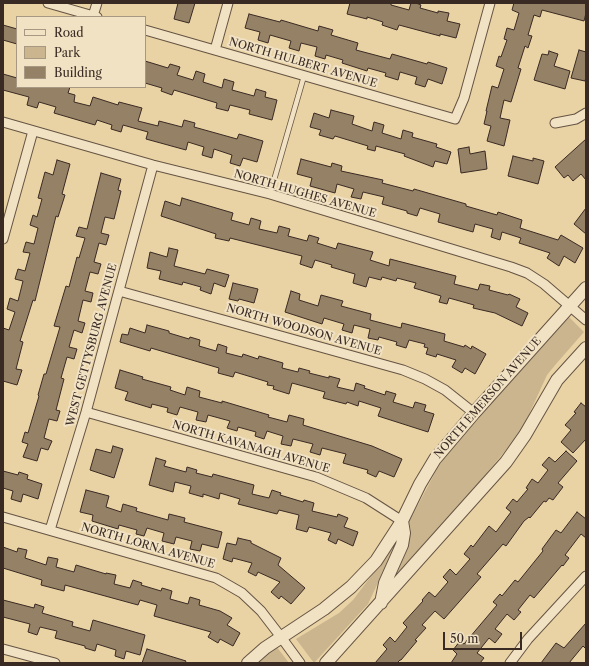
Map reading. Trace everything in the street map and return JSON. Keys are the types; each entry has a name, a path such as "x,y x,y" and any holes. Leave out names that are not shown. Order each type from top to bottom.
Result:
{"street":[{"path":"48,3 95,16 97,3"},
{"path":"215,50 228,3"},
{"name":"NORTH HULBERT AVENUE","path":"146,30 455,119 464,98 490,3"},
{"path":"555,123 576,119 586,112"},
{"name":"NORTH HUGHES AVENUE","path":"3,122 153,165 270,194 511,267 526,273 544,284 586,320"},
{"path":"3,239 33,131"},
{"name":"WEST GETTYSBURG AVENUE","path":"50,530 86,412 153,165"},
{"name":"NORTH EMERSON AVENUE","path":"248,663 265,648 324,609 351,587 376,561 402,521 420,484 435,458 474,412 586,288"},
{"name":"NORTH WOODSON AVENUE","path":"119,291 403,370 425,379 445,390 474,412"},
{"path":"326,663 506,462 525,435 557,380 586,348"},
{"name":"NORTH KAVANAGH AVENUE","path":"86,412 316,477 366,498 402,521"},
{"name":"NORTH LORNA AVENUE","path":"3,517 216,578 242,593 261,611 282,636 300,663"},
{"path":"380,604 385,583 402,545 404,533 402,521"},
{"path":"510,663 528,640 586,576"},
{"path":"3,649 55,663"}],"lane":[{"path":"270,194 304,76"}],"green space":[{"path":"569,317 584,332 547,375 525,423 515,439 475,487 389,582 410,538 411,530 409,522 437,469 448,452"},
{"path":"397,542 368,604 314,663 296,639 339,613 353,600"},
{"path":"276,646 289,663 256,663"}],"building":[{"path":"178,3 195,3 189,23 174,19"},
{"path":"350,3 391,3 391,5 409,10 411,3 416,3 421,5 420,8 438,13 438,11 449,13 447,21 460,24 456,38 440,34 440,36 399,25 397,30 382,25 383,22 367,17 367,19 347,14"},
{"path":"514,3 586,3 586,13 584,21 542,10 540,17 534,15 528,35 532,36 528,48 525,46 518,68 521,69 511,102 504,100 500,118 510,120 504,146 487,141 491,126 484,124 492,86 498,88 504,69 496,66 507,40 504,39 507,28 514,30 519,13 512,10"},
{"path":"249,14 280,22 281,20 318,31 319,26 333,30 331,35 358,43 356,50 390,59 392,54 447,68 442,84 428,79 425,87 415,84 417,77 400,72 398,80 385,76 386,73 368,68 367,71 342,63 343,60 326,55 325,59 315,56 317,47 301,43 299,51 289,48 291,41 270,35 268,43 258,40 260,32 245,28"},
{"path":"3,25 16,29 16,44 3,40"},
{"path":"579,50 586,52 585,81 571,78"},
{"path":"549,51 558,54 554,66 570,71 565,89 534,80 542,54 548,55"},
{"path":"146,61 168,68 170,64 180,67 177,75 193,80 196,71 205,74 203,82 222,88 224,79 234,82 232,90 254,96 256,89 266,92 265,97 277,100 272,120 249,114 250,110 230,105 228,111 216,108 217,103 174,90 172,95 161,91 162,88 146,83"},
{"path":"3,74 16,78 16,88 70,88 68,93 75,95 74,102 90,106 93,97 118,105 119,102 142,108 138,121 158,126 159,121 182,127 184,120 195,123 194,127 237,139 239,134 263,141 257,162 243,158 240,166 230,163 232,155 214,149 212,158 202,155 204,147 188,142 186,150 146,139 148,132 123,125 121,132 111,129 112,125 97,120 95,125 54,113 56,107 39,102 37,108 27,105 29,97 3,90"},
{"path":"331,110 354,116 352,124 372,131 374,122 384,125 382,133 401,139 403,130 413,133 412,137 437,144 436,147 451,152 447,164 435,161 433,167 404,156 405,154 376,146 375,151 367,149 368,146 335,136 333,139 319,135 321,130 310,127 314,113 329,118"},
{"path":"586,139 586,180 581,174 573,181 568,175 564,178 555,167"},
{"path":"469,147 470,154 485,151 487,169 461,173 458,149"},
{"path":"513,156 533,161 533,158 544,161 538,184 508,176"},
{"path":"301,159 331,167 332,163 342,166 341,171 383,180 382,183 413,191 414,189 466,204 466,206 497,215 498,212 522,220 520,228 558,240 561,235 583,248 575,263 564,256 559,266 547,258 550,253 519,243 521,238 502,232 500,240 491,237 493,229 475,224 473,232 438,222 440,214 420,208 417,216 407,213 407,211 382,204 384,197 363,192 361,199 351,197 354,189 337,184 335,193 310,186 312,178 297,174"},
{"path":"57,160 70,164 62,194 65,195 58,217 56,216 35,301 33,300 20,341 23,342 16,369 22,370 17,385 3,381 3,328 9,330 15,312 7,309 10,298 18,301 23,281 15,279 18,269 25,271 30,253 23,252 26,242 34,244 38,228 30,225 33,215 37,217 42,199 38,198 45,172 53,175"},
{"path":"101,173 121,179 118,190 121,191 114,219 105,217 101,233 109,235 106,245 99,243 94,262 101,264 98,274 90,272 85,291 93,293 91,302 83,300 78,321 85,323 82,333 74,330 69,347 77,349 74,359 67,357 61,378 64,379 56,410 60,411 57,421 49,419 44,438 52,441 48,450 41,448 37,461 23,457 28,444 22,442 25,432 28,433 44,374 46,374 60,327 54,326 66,286 69,287 77,257 79,258 85,238 76,236 79,227 87,229"},
{"path":"182,198 233,213 231,220 249,225 251,218 261,221 259,229 277,233 279,226 290,229 288,236 307,241 309,235 319,238 317,243 336,249 338,243 373,252 370,260 389,266 390,259 456,276 454,284 478,290 480,284 490,286 489,290 509,294 520,299 516,307 528,313 522,326 495,313 473,308 474,305 449,298 447,304 439,302 441,296 414,288 416,283 397,278 396,281 382,277 381,280 369,277 366,287 353,283 355,274 331,267 332,265 315,260 312,268 300,264 302,256 230,238 229,241 215,238 216,234 161,216 165,201 180,206"},
{"path":"586,208 586,234 574,224"},
{"path":"169,248 178,250 174,266 205,274 207,269 229,275 225,287 214,283 211,294 200,290 201,287 183,282 182,285 159,279 161,271 147,268 150,252 167,257"},
{"path":"233,283 258,289 254,303 239,299 238,301 229,299"},
{"path":"291,291 300,294 299,300 318,306 321,295 343,301 341,306 371,314 370,320 401,328 402,323 445,334 444,341 464,347 465,345 471,349 472,346 486,354 475,374 465,368 462,373 452,367 456,360 437,354 436,357 426,354 428,348 424,347 425,344 409,340 406,348 396,345 397,342 379,337 378,340 368,338 370,329 354,325 352,333 342,330 344,324 324,318 322,324 285,312"},
{"path":"147,325 169,331 169,333 189,339 190,337 200,340 199,346 216,351 218,344 227,347 226,353 242,357 243,354 258,359 259,356 283,363 282,368 298,372 299,368 310,371 309,373 340,379 337,387 354,391 356,383 365,386 364,388 385,395 386,391 396,394 393,402 413,408 415,402 426,405 424,411 434,414 428,432 378,416 381,408 359,401 358,406 347,402 346,404 323,398 325,392 292,383 289,394 273,389 274,386 267,385 268,382 235,372 233,377 218,373 219,368 151,348 150,351 120,342 122,334 128,335 130,328 145,333"},
{"path":"120,370 143,377 142,379 171,387 170,390 185,395 187,387 200,391 199,397 222,403 222,401 269,415 268,417 287,422 289,415 304,419 303,425 372,446 402,459 394,477 379,471 376,477 367,473 368,470 343,463 346,454 322,448 320,455 310,452 313,444 293,439 291,446 281,444 283,436 267,431 264,439 255,436 256,432 238,427 237,431 227,428 230,421 208,415 206,422 196,420 198,412 180,407 177,415 167,412 168,408 152,404 151,408 125,400 128,392 115,388"},
{"path":"581,403 586,407 586,439 573,453 561,442 571,430 565,425 576,413 574,412"},
{"path":"113,446 123,449 114,478 90,470 96,449 111,453"},
{"path":"566,451 577,461 558,483 563,487 553,500 549,498 546,502 544,501 530,518 529,517 524,521 506,546 503,544 477,574 481,577 444,619 435,611 422,625 426,628 415,640 417,641 401,660 397,663 375,663 387,649 383,645 390,637 395,642 407,627 403,623 429,592 435,597 448,582 443,577 450,569 456,575 470,559 464,554 471,545 473,547 489,526 496,532 511,512 506,508 513,499 517,502 528,489 526,488 532,479 538,483 548,470 542,465 549,457 555,462"},
{"path":"156,458 166,461 164,466 186,472 187,467 197,470 196,473 212,477 213,474 254,485 252,494 269,498 272,490 281,493 280,495 303,502 304,500 314,503 312,511 337,517 338,514 348,518 344,527 358,532 353,546 338,539 336,544 328,540 331,533 309,527 307,532 296,529 299,515 279,510 277,514 238,504 240,499 220,493 219,499 203,494 203,497 189,493 191,486 175,482 173,492 149,485"},
{"path":"3,471 18,475 19,472 28,475 27,479 42,484 38,499 23,494 21,502 11,499 13,491 3,488"},
{"path":"86,490 109,496 106,507 121,512 123,504 137,508 136,511 168,520 169,514 185,518 184,522 222,532 218,548 202,544 200,551 190,549 192,541 176,537 174,544 162,541 164,533 147,528 144,536 136,534 137,530 119,525 118,529 92,521 93,515 80,512"},
{"path":"577,512 586,519 586,538 581,534 565,555 569,558 563,566 562,565 534,598 530,595 518,610 521,612 514,620 507,614 495,629 502,634 495,643 489,638 477,653 484,658 480,663 451,663 457,654 453,650 460,641 464,644 497,605 493,602 500,594 502,596 515,580 518,582 543,551 542,549 556,530 561,533"},
{"path":"238,538 251,541 251,543 281,558 278,565 305,588 291,604 281,596 279,599 271,592 280,582 258,572 256,576 248,572 252,563 233,558 232,562 223,559 227,543 236,545"},
{"path":"3,547 17,552 18,548 27,550 25,558 46,565 48,557 58,559 56,567 74,572 76,565 106,574 116,575 114,584 130,588 133,580 142,583 141,585 161,591 162,588 172,591 170,599 188,604 190,597 200,600 199,605 220,611 232,618 227,625 240,633 233,646 220,639 218,643 208,637 211,632 154,616 157,605 140,600 138,605 65,585 64,591 41,585 42,580 3,568"},
{"path":"3,600 34,608 35,604 44,607 42,613 73,622 72,626 90,631 93,620 145,635 140,655 126,651 124,659 115,656 116,650 97,644 95,651 85,648 85,646 55,638 57,631 40,627 37,635 28,632 30,624 3,617"},
{"path":"586,623 586,649 583,646 569,663 541,663 556,643 564,648"},
{"path":"147,649 186,661 185,663 142,663"}]}
